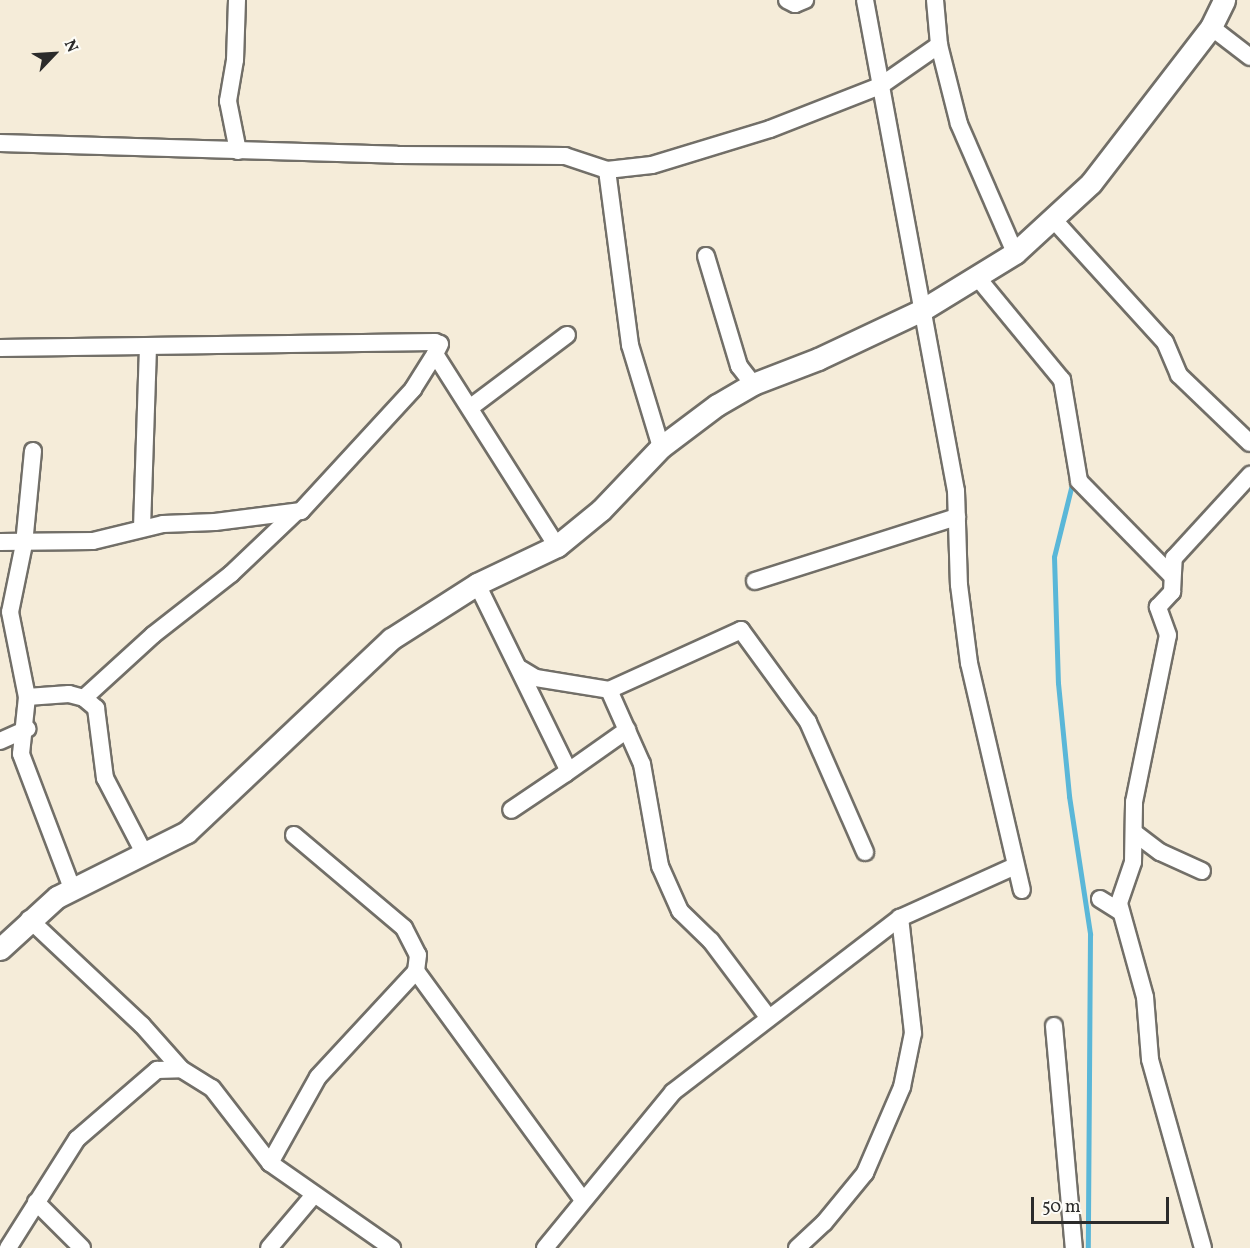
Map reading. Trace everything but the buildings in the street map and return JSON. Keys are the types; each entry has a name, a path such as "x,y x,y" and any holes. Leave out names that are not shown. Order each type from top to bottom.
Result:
{"street":[{"path":"237,0 235,60 228,101 238,151"},
{"path":"787,0 795,4 805,0"},
{"path":"865,0 921,310 957,491 959,585 969,663 1022,890"},
{"path":"935,0 939,45 959,124 1015,253"},
{"path":"0,949 29,920 72,888 144,853 204,819 357,668 391,639 477,584 557,546 601,510 661,447 753,384 818,359 921,310 1015,253 1092,183 1211,27 1224,0"},
{"path":"1211,27 1250,57"},
{"path":"0,143 238,151 565,156 607,170 652,165 770,129 880,86 939,45"},
{"path":"607,170 630,345 661,447"},
{"path":"1053,219 1165,342 1179,375 1250,443"},
{"path":"706,256 739,366 753,384"},
{"path":"977,277 1062,380 1072,459 1079,481 1170,574"},
{"path":"471,407 567,335"},
{"path":"0,348 148,347 397,339 440,344 413,389 307,506 296,512 231,574 153,635 84,698"},
{"path":"142,528 148,347"},
{"path":"435,354 471,407 557,546"},
{"path":"33,451 24,544 10,612 27,697 27,729 21,754 72,888"},
{"path":"1203,1248 1150,1059 1144,998 1119,911 1133,862 1136,834 1134,802 1168,635 1158,607 1173,592 1170,574 1174,558 1250,475"},
{"path":"0,542 24,544 93,541 142,528 296,512"},
{"path":"754,581 957,517"},
{"path":"477,584 521,669 567,768 566,773"},
{"path":"521,669 536,678 609,690 741,630 807,722 865,852"},
{"path":"609,690 642,764 660,866 680,911 711,941 768,1017"},
{"path":"27,697 69,694 84,698 96,708 105,778 144,853"},
{"path":"0,741 27,729"},
{"path":"511,810 627,730"},
{"path":"1136,834 1160,852 1202,871"},
{"path":"270,1163 318,1077 416,971 418,955 404,928 294,835"},
{"path":"545,1248 582,1199 673,1092 900,918 1015,866"},
{"path":"1100,898 1119,911"},
{"path":"797,1248 824,1223 865,1173 902,1087 913,1033 900,918"},
{"path":"29,920 141,1026 181,1069 212,1088 270,1163 313,1196 392,1248"},
{"path":"416,971 582,1199"},
{"path":"1054,1026 1074,1248"},
{"path":"8,1248 77,1139 157,1070 181,1069"},
{"path":"269,1248 313,1196"},
{"path":"36,1202 82,1248"}],"waterway":[{"path":"1073,480 1054,557 1058,683 1069,796 1090,934 1088,1248"}]}
